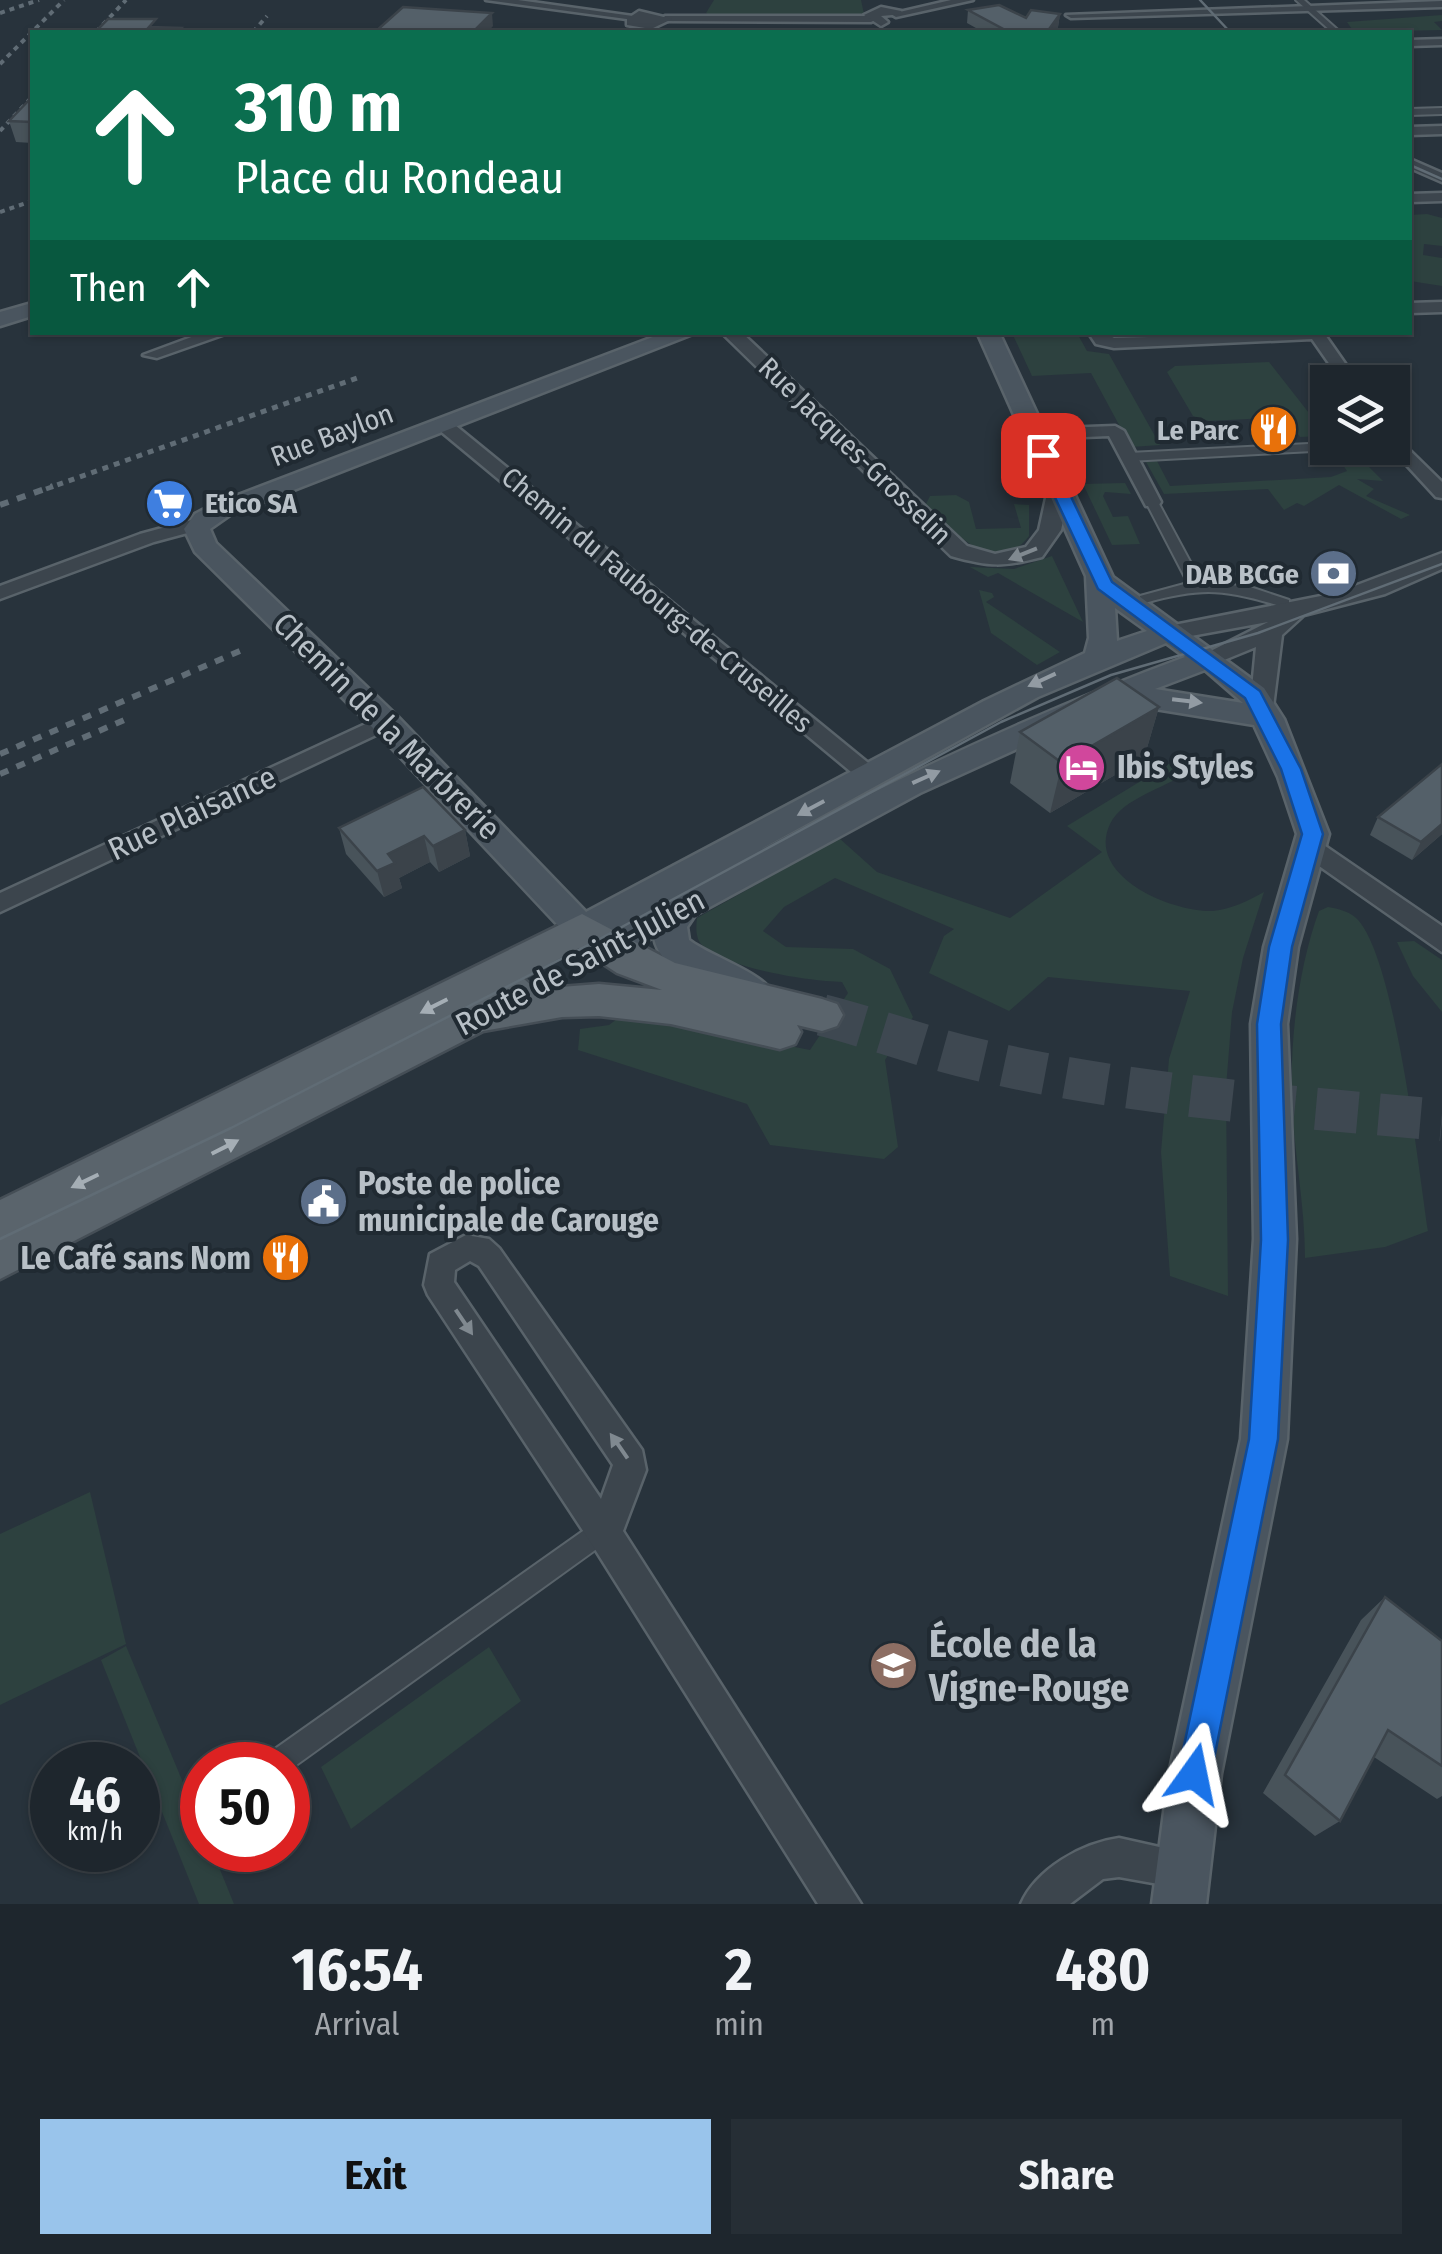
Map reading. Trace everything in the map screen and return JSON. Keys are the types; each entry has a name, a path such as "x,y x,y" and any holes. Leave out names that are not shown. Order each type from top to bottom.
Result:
{"main road":[{"path":"0,311 30,303"},
{"path":"0,319 30,310"},
{"name":"Rue Baylon","path":"200,524 220,510 680,335"},
{"path":"989,335 1099,576 1117,598 1148,624 1240,681 1266,714 1308,812 1312,847 1281,947 1269,1024 1275,1240 1264,1439 1194,1774 1180,1887"},
{"name":"Chemin de la Marbrerie","path":"200,524 198,536 204,546 385,722 592,949"},
{"path":"1098,655 1104,638 1099,576"},
{"name":"Route de Saint-Julien","path":"0,1258 448,1032 592,949 870,776 1009,696 1098,655 1148,624"},
{"name":"Route de Saint-Julien","path":"0,1222 493,975 592,949 681,909 910,784 1103,697 1207,658"},
{"path":"1103,697 1144,696 1266,714"},
{"path":"448,1032 510,1009 550,1000 652,988 817,1027 682,955 670,936 670,926 681,909"},
{"path":"592,949 616,987 780,1004"}],"street":[{"path":"491,0 651,18 881,16 968,0"},
{"path":"1198,0 1219,24"},
{"path":"1304,4 1334,30"},
{"path":"1084,30 1068,11 1442,4"},
{"path":"1412,43 1442,42"},
{"path":"1412,103 1422,112"},
{"path":"1412,112 1442,111"},
{"path":"1412,132 1442,130"},
{"path":"1412,165 1442,178"},
{"path":"1412,198 1442,196"},
{"path":"1412,308 1442,306"},
{"path":"150,355 213,335"},
{"name":"Rue Jacques-Grosselin","path":"733,335 948,545 967,555 995,561 1034,552 1050,530 1058,489"},
{"path":"1098,335 1114,344 1279,335"},
{"path":"1317,335 1338,365"},
{"name":"Chemin du Faubourg-de-Cruseilles","path":"444,425 870,776"},
{"path":"1034,434 1115,431 1196,585"},
{"path":"1129,457 1310,448"},
{"path":"1410,459 1442,493"},
{"name":"Rue Baylon","path":"0,594 160,533 200,524"},
{"path":"1148,624 1292,607 1400,580 1442,560"},
{"path":"1148,624 1196,585 1237,588 1292,607"},
{"path":"1207,658 1270,632 1292,607"},
{"path":"1266,714 1270,632"},
{"name":"Rue Plaisance","path":"0,903 385,722"},
{"path":"1312,847 1442,941"},
{"path":"605,1534 610,1511 630,1476 630,1462 489,1258 479,1248 466,1248 440,1263 439,1285 605,1534 841,1904"},
{"path":"306,1742 591,1539 605,1534"},
{"path":"1041,1904 1086,1862 1114,1856 1180,1887"}],"green space":[{"path":"714,0 861,0 864,14 710,16 706,13"},
{"path":"1442,15 1442,21 1434,22 1442,30 1353,30 1347,22"},
{"path":"1412,215 1442,218 1442,246 1424,244 1423,255 1442,258 1442,286 1412,281"},
{"path":"1013,335 1078,335 1087,351 1109,354 1160,445 1131,447 1091,373 1032,376"},
{"path":"1269,362 1310,414 1310,437 1300,437 1286,417 1209,421 1193,416 1167,372 1175,366"},
{"path":"1157,461 1170,486 1331,477 1347,471 1343,465 1367,465 1383,481 1357,479 1374,489 1366,496 1410,515 1401,519 1339,485 1304,506 1297,503 1284,510 1268,489 1164,494 1146,462"},
{"path":"1125,483 1131,494 1105,492 1103,496 1113,517 1128,516 1140,544 1112,545 1083,484"},
{"path":"956,495 969,502 976,529 1021,528 1014,504 1029,505 1029,536 1003,553 975,546 925,506 930,496"},
{"path":"1052,556 1083,622 998,573 988,577 970,567 1014,569"},
{"path":"979,590 992,593 994,597 986,602 1060,652 1037,665 991,633"},
{"path":"1177,759 1188,766 1186,773 1124,807 1110,824 1106,843 1110,860 1121,875 1138,888 1177,906 1220,910 1264,892 1243,958 1232,1012 1226,1088 1228,1296 1170,1276 1161,1152 1169,1059 1190,991 1048,977 1009,1011 929,973 944,936 954,929 835,878 784,907 763,931 786,947 853,949 890,969 913,1017 885,1060 898,1147 884,1159 770,1145 747,1104 578,1050 580,1029 609,1025 625,1013 810,1050 848,993 842,982 770,972 716,955 699,941 697,918 839,838 877,872 1010,918 1102,852 1067,826"},
{"path":"1328,907 1356,918 1370,939 1382,974 1412,1116 1428,1231 1385,1247 1305,1258 1293,1116 1293,1050 1306,955 1319,911"},
{"path":"1414,941 1442,960 1442,1012 1413,976 1397,942"},
{"path":"90,1492 126,1644 0,1705 0,1534"},
{"path":"126,1646 180,1775 180,1857 160,1807 160,1742 134,1742 101,1660"},
{"path":"489,1647 521,1701 351,1829 321,1767"},
{"path":"186,1872 221,1872 234,1904 199,1904"}],"building":[{"path":"999,5 1026,18 1031,10 1060,14 1048,30 1005,30 968,10"},
{"path":"403,7 492,13 475,30 377,30"},
{"path":"108,19 156,19 149,27 181,28 178,30 97,30"},
{"path":"30,99 30,122 9,121"},
{"path":"1117,678 1159,707 1062,763 1020,732"},
{"path":"1442,764 1442,824 1421,842 1378,817"},
{"path":"423,787 465,830 433,846 424,836 388,854 395,863 377,871 339,828"},
{"path":"1385,1597 1442,1641 1442,1766 1388,1730 1340,1821 1285,1775"}],"tunnel":[{"path":"822,1015 956,1054 1090,1082 1207,1098 1442,1120"}],"tram line":[{"path":"1200,0 1228,30"},
{"path":"1412,166 1442,179"},
{"path":"0,1239 231,1128 594,942 1001,722 1111,675 1258,633 1442,564"}],"railway":[{"path":"0,13 39,0"},
{"path":"34,30 64,0"},
{"path":"98,30 126,0"},
{"path":"255,30 267,16"},
{"path":"0,64 30,34"},
{"path":"0,131 30,99"},
{"path":"0,212 30,202"},
{"path":"46,489 357,378"},
{"path":"0,505 53,486"},
{"path":"0,754 240,651"},
{"path":"0,774 131,717"}],"place":[{"name":"Le Parc","path":"1274,430"},
{"name":"Etico SA","path":"170,503"},
{"name":"DAB BCGe","path":"1334,574"},
{"name":"Ibis Styles","path":"1082,767"},
{"name":"Poste de police municipale de Carouge","path":"323,1201"},
{"name":"Le Café sans Nom","path":"286,1258"},
{"name":"École de la Vigne-Rouge","path":"894,1666"}],"route":[{"path":"1043,455 1104,585 1118,599 1240,681 1254,695 1291,769 1313,834 1308,864 1281,947 1269,1024 1268,1110 1275,1240 1264,1439 1194,1774"}]}
